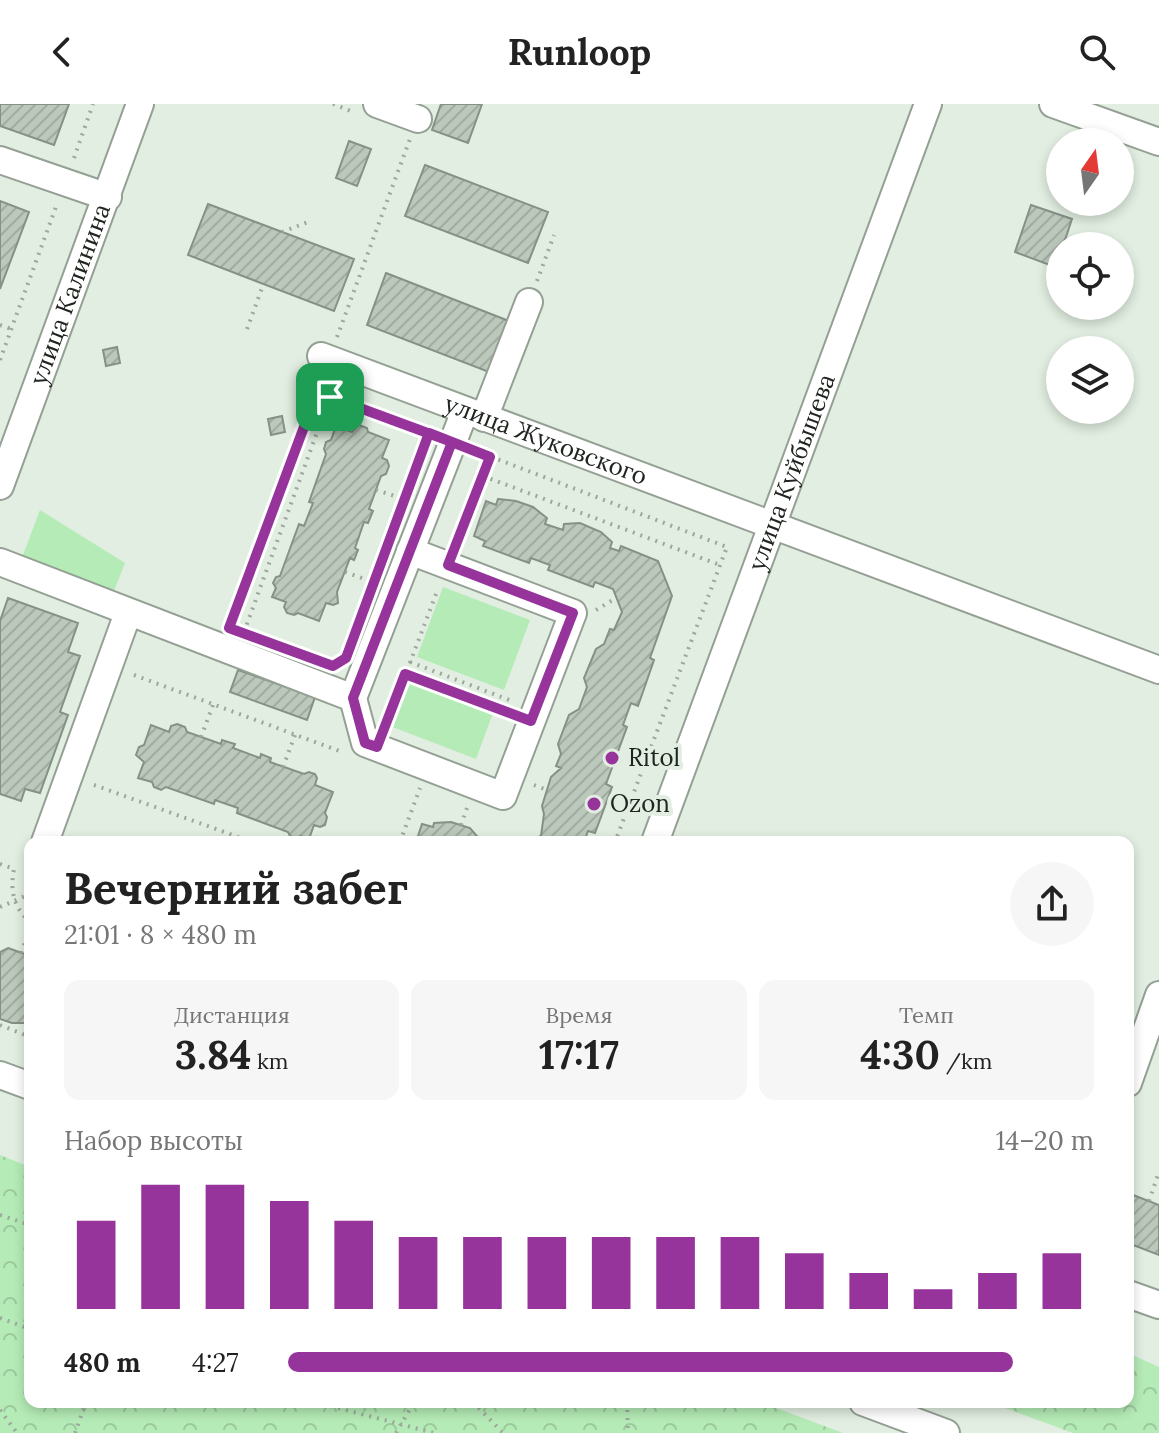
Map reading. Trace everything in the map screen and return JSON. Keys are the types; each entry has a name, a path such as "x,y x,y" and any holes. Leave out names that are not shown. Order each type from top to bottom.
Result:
{"street":[{"name":"улица Калинина","path":"0,486 140,104"},
{"name":"улица Куйбышева","path":"657,836 928,104"},
{"path":"1053,104 1159,142"},
{"path":"370,110 415,127"},
{"path":"0,160 108,197"},
{"path":"410,551 573,613 503,796 365,743 353,698 410,551 440,438 474,414 529,302"},
{"name":"улица Жуковского","path":"324,358 1159,670"},
{"path":"0,562 353,698"},
{"path":"47,836 128,613"},
{"path":"1134,1066 1159,995"},
{"path":"0,1075 24,1084"},
{"path":"1134,1296 1159,1305"},
{"path":"879,1408 946,1433"}],"path":[{"path":"0,360 93,104"},
{"path":"333,104 370,110"},
{"path":"324,358 415,127"},
{"path":"282,232 308,222"},
{"path":"529,302 554,235"},
{"path":"247,329 262,288"},
{"path":"0,325 11,329"},
{"path":"229,628 317,392 727,547 617,836"},
{"path":"243,634 330,397"},
{"path":"424,446 440,438"},
{"path":"377,747 490,457"},
{"path":"483,476 720,565"},
{"path":"376,490 404,499 409,486"},
{"path":"345,572 374,582 369,595"},
{"path":"410,662 533,715"},
{"path":"405,674 533,715"},
{"path":"134,675 352,755"},
{"path":"201,737 213,705"},
{"path":"283,767 295,735"},
{"path":"402,836 427,767"},
{"path":"94,785 235,836"},
{"path":"0,864 14,869 14,901 24,916"},
{"path":"0,907 24,897"},
{"path":"21,953 24,945"},
{"path":"0,1025 24,1035"},
{"path":"1149,1201 1159,1172"},
{"path":"0,1215 24,1223"},
{"path":"0,1318 24,1327"},
{"path":"75,1433 84,1408"},
{"path":"338,1408 434,1433"},
{"path":"396,1433 410,1408"},
{"path":"479,1408 503,1433"},
{"path":"627,1408 628,1433"},
{"path":"0,1410 17,1433"}],"green space":[{"path":"40,510 125,563 112,596 20,563"},
{"path":"443,587 530,620 504,690 417,657"},
{"path":"407,681 493,713 476,759 390,726"},
{"path":"0,1155 24,1165 24,1408 776,1408 843,1433 0,1433"},
{"path":"1134,1356 1159,1367 1159,1433 1073,1433 1005,1408 1134,1408"}],"building":[{"path":"0,104 69,104 54,145 0,126"},
{"path":"441,104 482,104 468,143 432,130"},
{"path":"349,141 371,149 357,186 336,178"},
{"path":"425,165 548,212 528,263 405,216"},
{"path":"0,201 29,212 0,289"},
{"path":"208,204 354,259 334,311 188,255"},
{"path":"1031,205 1046,210 1046,216 1072,219 1068,232 1046,232 1046,264 1015,252"},
{"path":"386,273 509,321 489,372 367,325"},
{"path":"117,347 120,363 106,366 103,350"},
{"path":"282,416 285,432 271,435 268,419"},
{"path":"359,425 389,440 382,458 387,460 389,466 386,474 381,476 369,509 373,511 368,523 364,522 355,548 358,550 354,560 350,558 337,592 338,603 326,603 319,621 298,613 287,613 284,607 286,602 272,597 276,588 273,583 280,576 299,524 304,526 313,503 309,502 326,454 326,442 331,440 336,426 352,432"},
{"path":"498,499 533,507 547,518 545,524 563,530 564,524 580,523 601,532 612,542 610,548 619,551 621,546 658,561 672,596 650,658 654,660 638,706 631,703 623,725 627,727 606,784 612,787 595,833 588,831 586,836 541,836 542,806 551,777 561,768 556,766 561,754 558,744 569,715 579,709 587,687 584,678 596,649 604,644 610,629 614,630 622,612 613,589 595,582 593,587 548,570 550,565 531,558 529,563 483,546 485,541 474,536 486,501 496,505"},
{"path":"8,598 78,623 68,652 80,656 60,712 68,715 40,793 25,789 21,801 0,794 0,621"},
{"path":"238,670 315,697 307,720 230,692"},
{"path":"177,724 185,727 187,732 221,744 222,740 235,744 233,748 260,758 261,754 271,758 270,762 304,774 315,774 315,785 333,792 325,813 325,825 314,825 310,836 290,836 288,832 237,813 238,808 215,800 214,804 166,787 161,790 154,787 152,782 138,778 144,762 136,755 139,747 144,745 151,725 169,732 171,726"},
{"path":"451,822 470,828 477,836 418,836 422,824 433,827 434,823"},
{"path":"8,948 24,954 24,1023 0,1019 0,952"},
{"path":"1134,1195 1159,1205 1159,1255 1134,1245"}],"place":[{"name":"Ritol","path":"612,758"},
{"name":"Ozon","path":"594,804"}],"route":[{"path":"330,397 317,392 229,628 333,666 346,658 429,433 490,457 448,565 573,613 531,721 405,674 377,747 365,743 353,698 452,442 429,433 330,397"}]}
